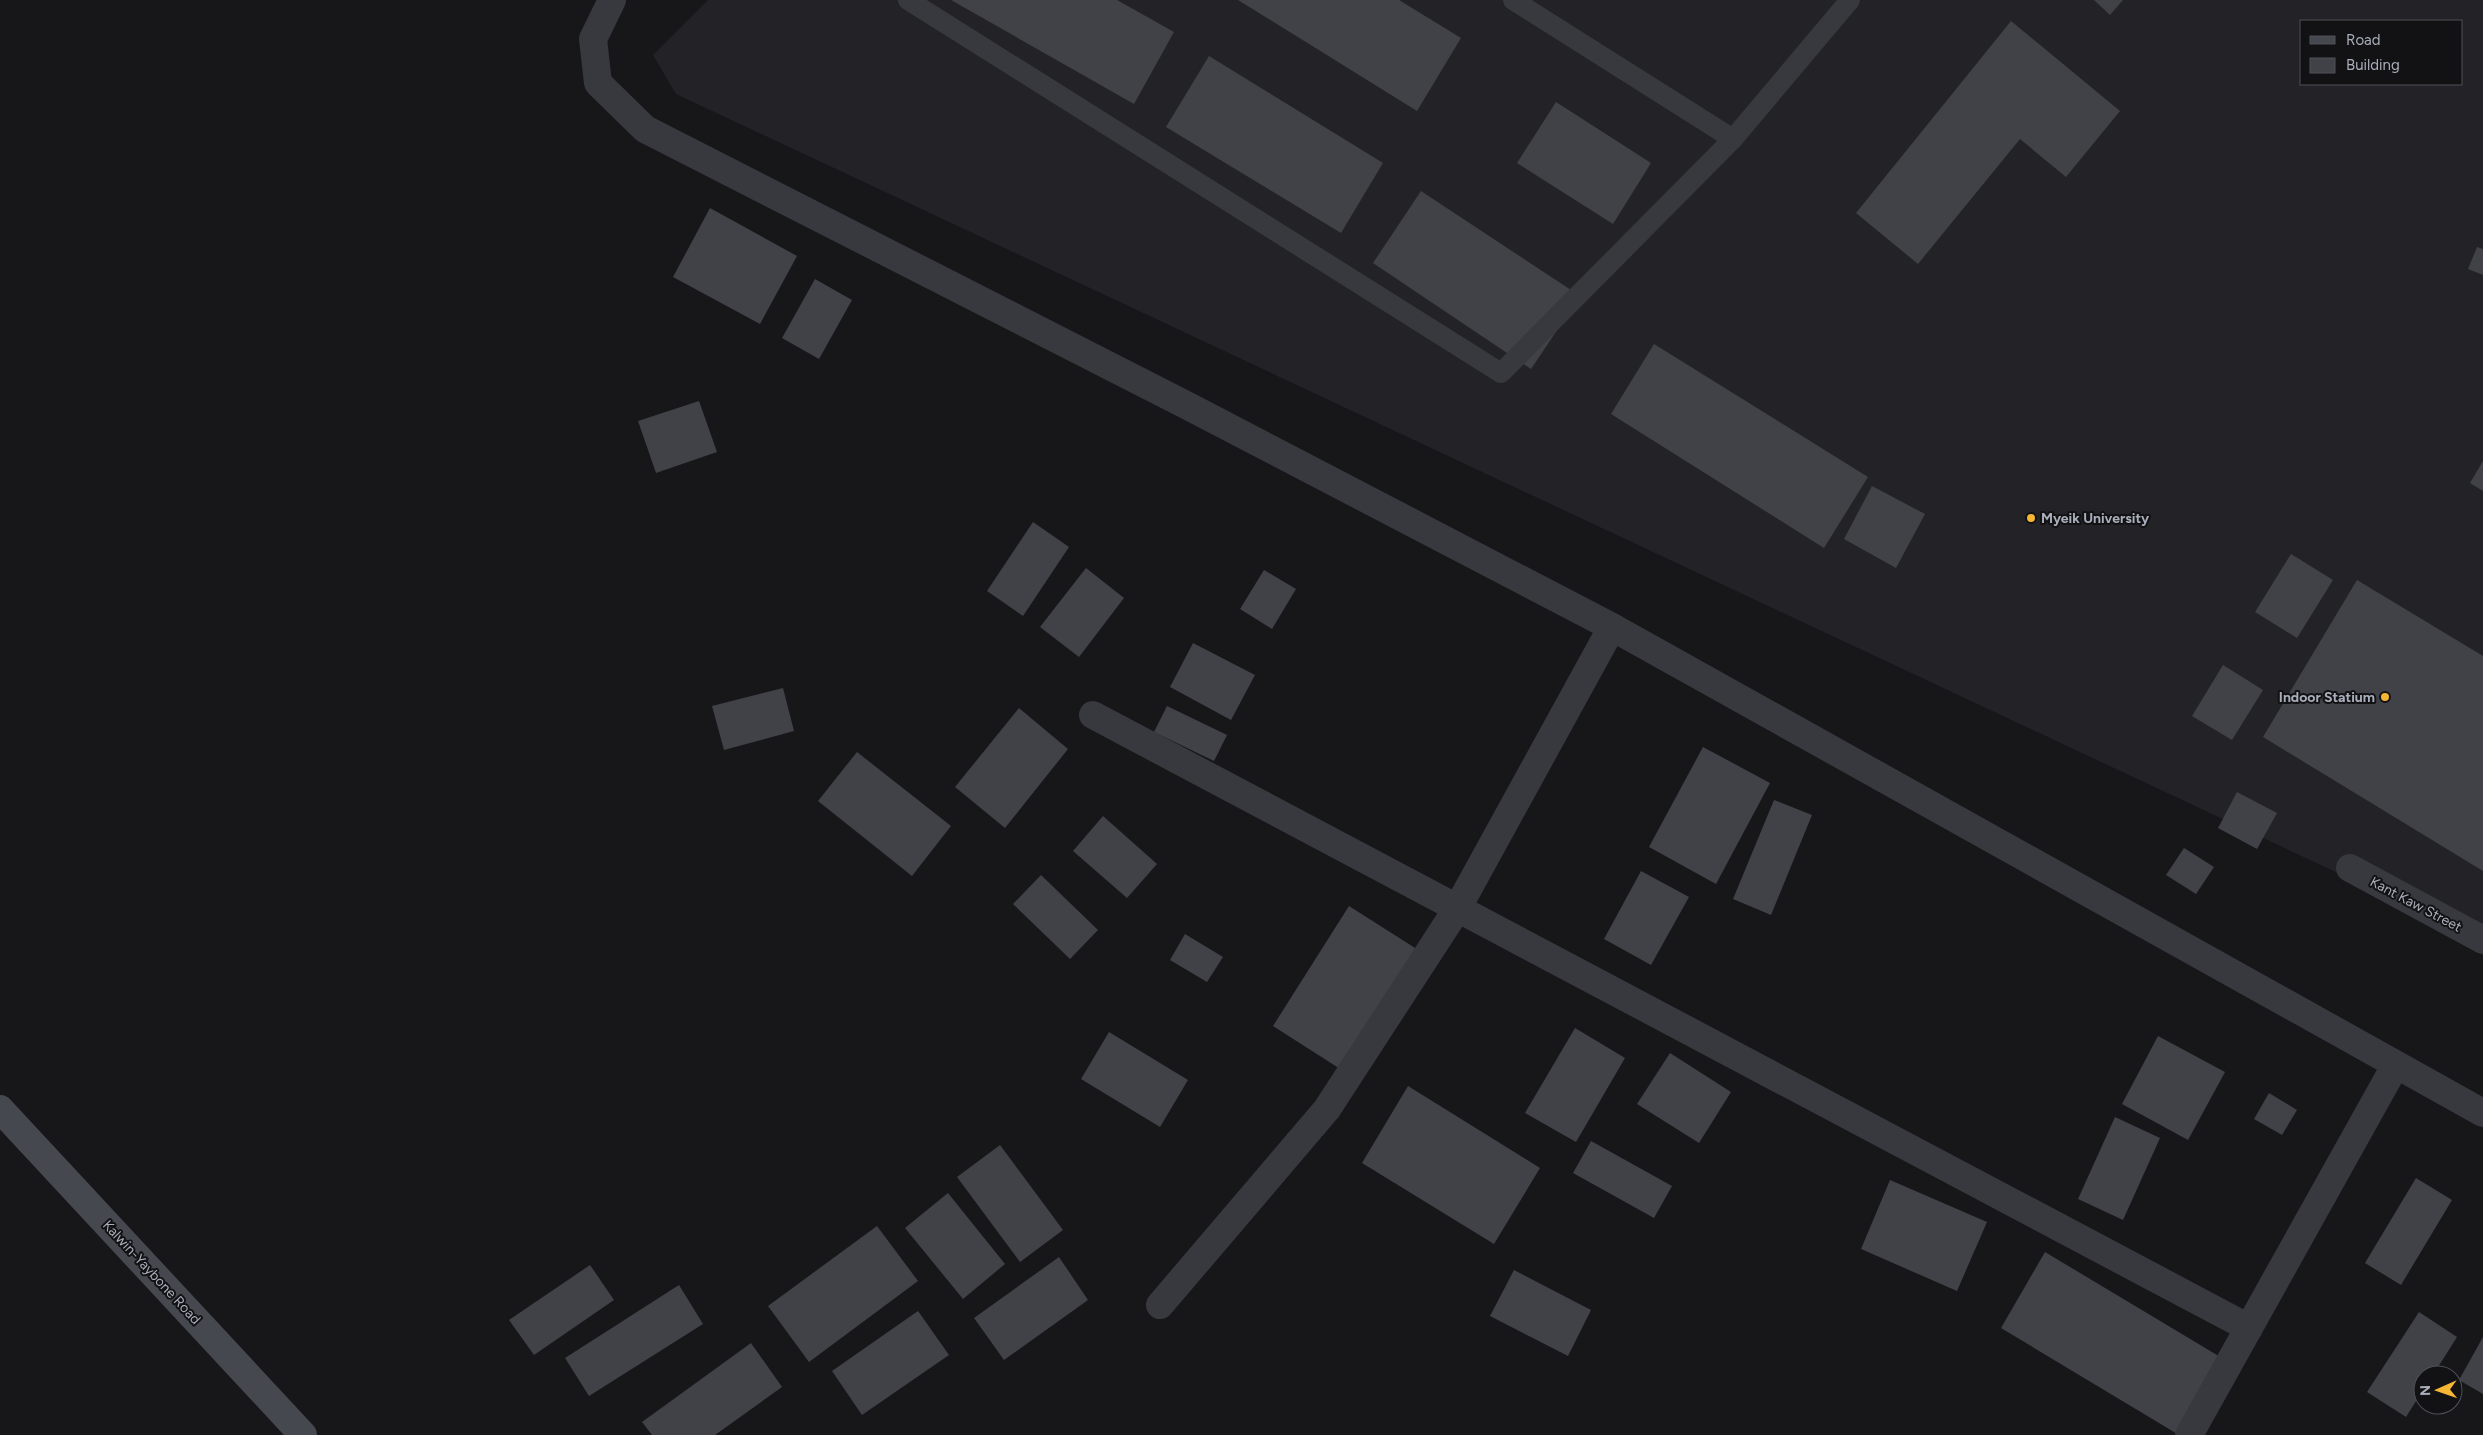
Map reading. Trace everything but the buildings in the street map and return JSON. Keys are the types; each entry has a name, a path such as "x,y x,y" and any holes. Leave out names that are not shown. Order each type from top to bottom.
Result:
{"street":[{"path":"612,0 593,39 598,83 646,129 1188,406 1612,626 2395,1066 2483,1113"},
{"path":"1160,1305 1327,1109 1457,909 1612,626"},
{"path":"1093,715 2249,1328"},
{"name":"Kant Kaw Street","path":"2350,868 2483,940"},
{"path":"2189,1435 2395,1066"},
{"name":"Kalwin-Yaybone Road","path":"0,1109 303,1435"}],"lane":[{"path":"908,0 1501,373 1733,139 1850,0"},
{"path":"1513,0 1733,139"}],"shaded area":[{"name":"Myeik University","path":"708,0 2483,0 2483,941 676,94 653,55"}],"place":[{"name":"Myeik University","path":"2031,518"},
{"name":"Indoor Statium","path":"2385,697"}]}
